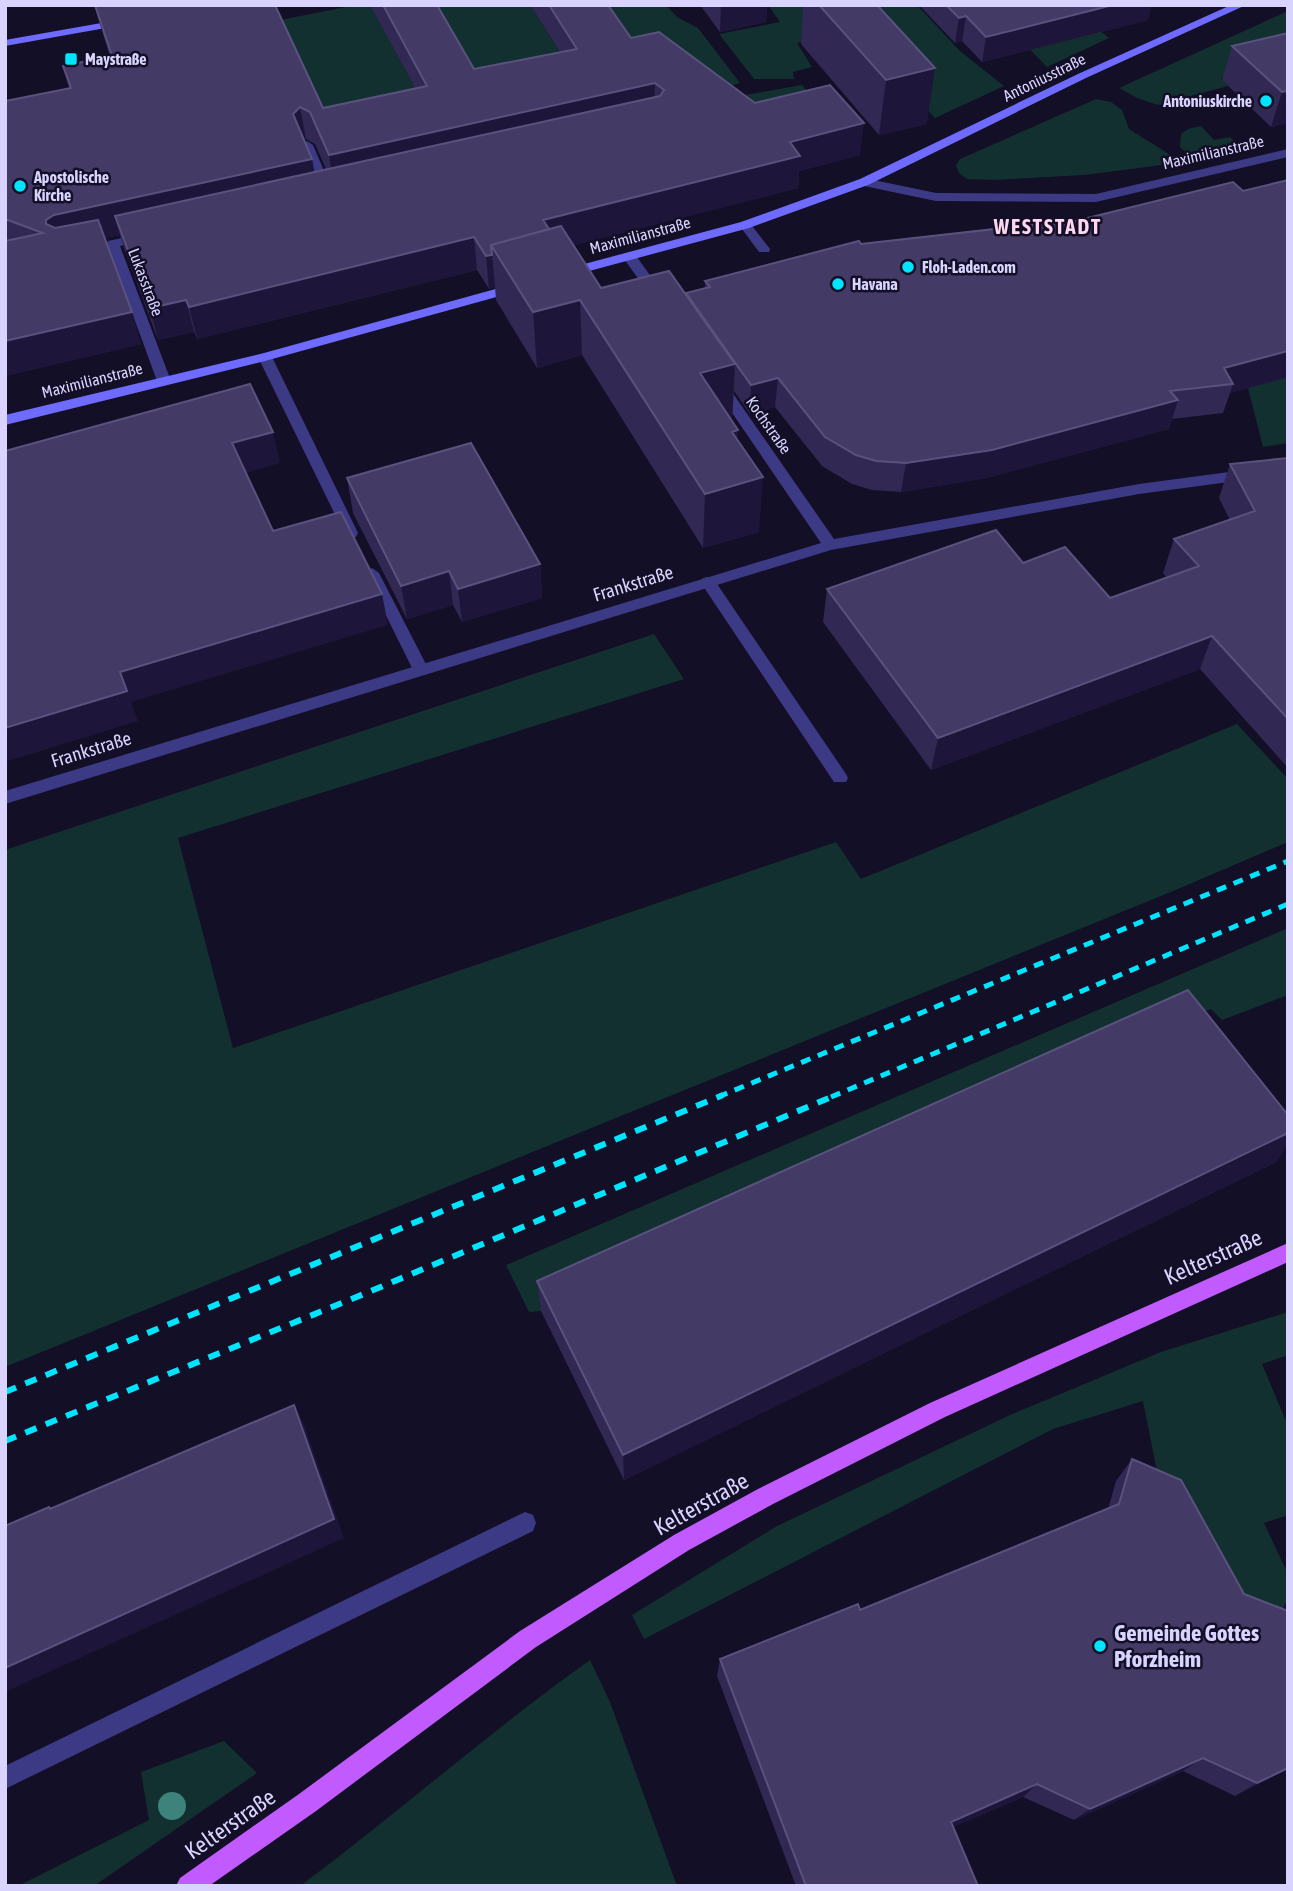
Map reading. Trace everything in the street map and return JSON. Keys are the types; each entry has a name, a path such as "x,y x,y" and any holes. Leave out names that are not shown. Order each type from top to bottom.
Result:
{"main road":[{"name":"Kelterstraße","path":"188,1886 322,1792 447,1696 543,1629 686,1542 806,1476 965,1397 1288,1252"}],"street":[{"name":"Antoniusstraße","path":"864,182 1082,76 1241,5"},
{"path":"5,43 138,19"},
{"path":"307,145 328,195"},
{"name":"Maximilianstraße","path":"5,420 265,356 745,225 864,182 936,197 1096,198 1288,153"},
{"path":"315,198 342,192"},
{"path":"745,225 764,250"},
{"name":"Lukasstraße","path":"153,235 107,246 164,381"},
{"path":"629,256 669,312"},
{"path":"265,356 421,670"},
{"name":"Kochstraße","path":"715,378 830,545"},
{"name":"Frankstraße","path":"5,798 830,545 1139,489 1288,469"},
{"path":"708,582 840,778"},
{"path":"5,1778 525,1523"}],"green space":[{"path":"356,5 369,5 373,10 414,86 422,5 530,5 560,52 588,5 666,5 677,17 698,28 740,83 694,97 334,122 312,106 275,21"},
{"path":"768,5 920,5 918,6 960,51 1004,86 935,118 853,30 797,43 812,67 793,72 794,79 754,79 719,34 780,22"},
{"path":"1068,5 1109,38 1047,67 1010,29"},
{"path":"1288,11 1288,63 1221,78 1228,86 1158,105 1119,88"},
{"path":"802,85 814,99 738,119 716,100"},
{"path":"1096,99 1111,102 1122,110 1129,129 1172,156 1170,164 1084,175 994,180 967,179 959,173 956,165 960,159"},
{"path":"1201,126 1214,140 1230,137 1242,148 1201,157 1180,147 1181,134"},
{"path":"1288,377 1288,443 1263,447 1248,388"},
{"path":"654,634 684,679 178,838 233,1048 836,842 861,879 1237,724 1288,779 1288,842 5,1367 5,850"},
{"path":"1288,928 1288,995 1222,1020 1211,1009 541,1311 529,1312 506,1265"},
{"path":"1288,1312 1288,1355 1262,1364 1288,1426 1288,1515 1264,1523 1288,1574 1288,1598 1272,1632 1163,1502 1143,1401 1053,1429 644,1639 632,1615 777,1526 1010,1415 1161,1352"},
{"path":"590,1660 610,1702 677,1886 300,1886 516,1715"},
{"path":"224,1741 257,1773 94,1886 18,1886 149,1820 141,1772"}],"building":[{"path":"95,5 275,5 323,108 427,86 383,5 437,5 474,69 577,49 549,5 608,5 631,38 659,32 755,103 830,85 864,123 790,142 800,156 543,220 549,229 491,245 492,255 486,256 474,237 189,307 186,300 150,308 115,216 660,96 664,90 655,83 329,155 310,112 300,107 293,114 312,159 54,215 46,220 46,224 55,228 98,220 132,312 5,341 5,241 43,233 5,219 5,101 71,88 63,66 112,56"},
{"path":"819,5 877,5 935,68 886,80"},
{"path":"946,5 1113,5 986,37 966,16 959,18"},
{"path":"1288,33 1288,91 1282,92 1232,46"},
{"path":"1288,180 1288,351 1224,368 1233,384 1170,391 1178,400 992,450 906,463 876,461 856,455 825,437 778,378 751,385 686,293 710,287 705,281 859,241 861,244 1057,222 1059,225 1233,182 1243,191"},
{"path":"561,226 601,288 669,271 735,364 700,373 738,430 732,432 763,477 705,494 580,300 533,312 491,245"},
{"path":"250,384 273,432 232,443 273,531 341,512 382,594 120,672 127,691 5,728 5,451"},
{"path":"471,443 540,564 458,589 449,571 401,586 347,478"},
{"path":"1288,458 1288,719 1212,636 938,738 827,589 996,530 1023,563 1065,547 1110,598 1199,566 1174,539 1255,511 1230,464"},
{"path":"1188,990 1288,1115 1288,1133 623,1455 537,1281"},
{"path":"294,1405 334,1519 5,1668 5,1526"},
{"path":"1132,1459 1181,1480 1244,1594 1288,1611 1288,1768 1257,1783 1203,1758 1090,1809 1037,1784 951,1822 978,1886 806,1886 720,1659 858,1604 860,1610 1119,1504"}],"railway":[{"path":"718,1097 1288,861"},
{"path":"831,1097 1288,904"},
{"path":"5,1392 723,1095"},
{"path":"5,1441 371,1291 836,1095"}],"place":[{"name":"Maystraße","path":"71,59"},
{"name":"Antoniuskirche","path":"1266,101"},
{"name":"Apostolische Kirche","path":"20,186"},
{"name":"Floh-Laden.com","path":"908,267"},
{"name":"Havana","path":"838,284"},
{"name":"Gemeinde Gottes Pforzheim","path":"1100,1646"}],"district":[{"name":"WESTSTADT","path":"1048,227"}]}
